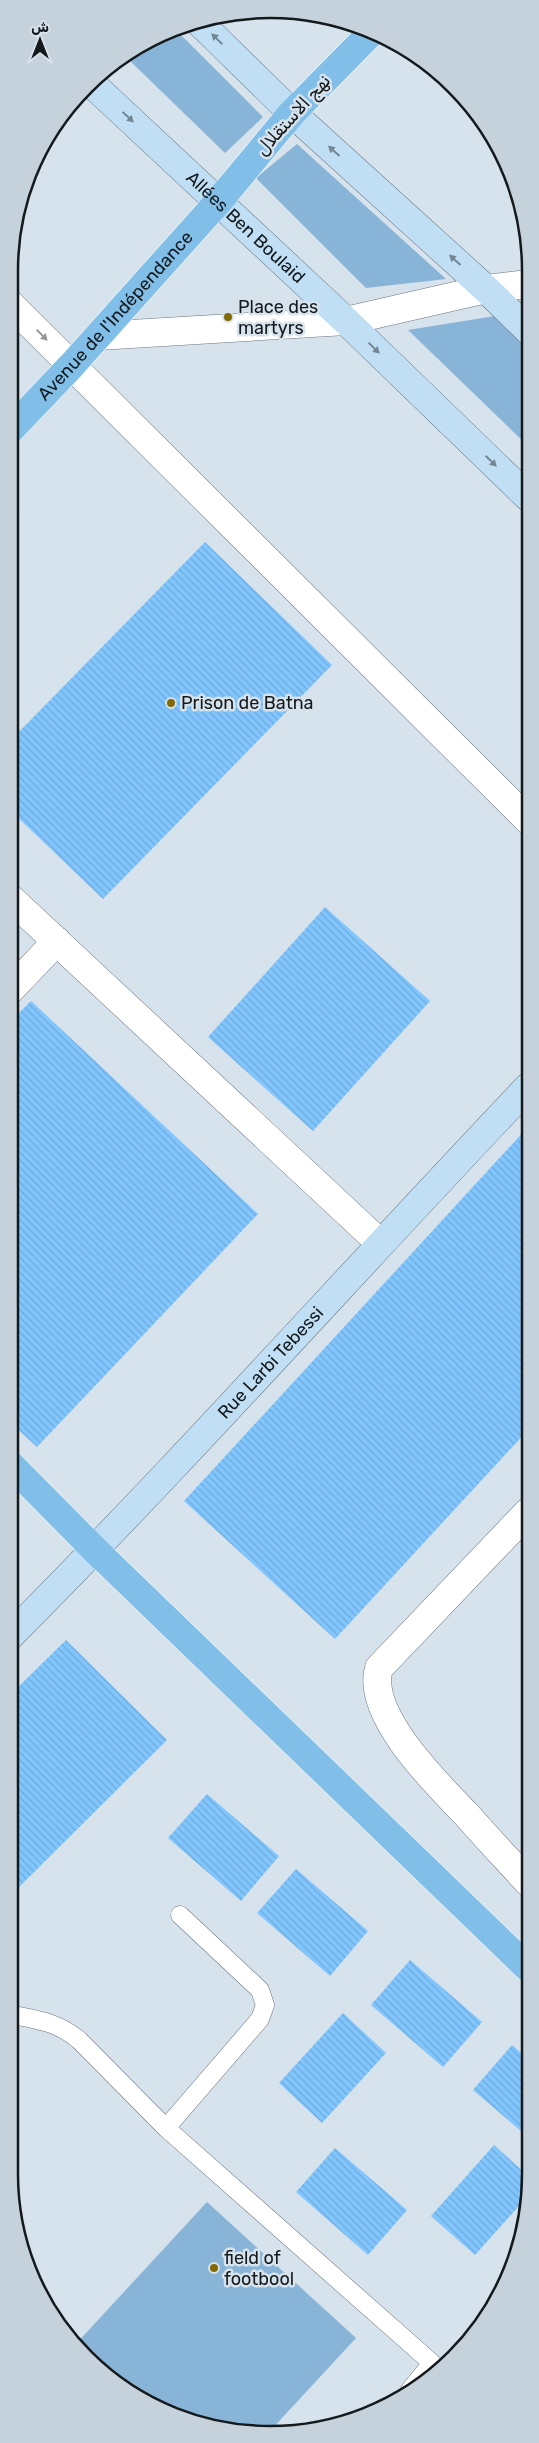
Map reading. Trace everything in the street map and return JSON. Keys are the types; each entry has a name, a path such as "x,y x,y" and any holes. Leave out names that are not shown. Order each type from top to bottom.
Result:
{"main road":[{"path":"204,26 292,113 486,289 522,324"},
{"name":"نهج الاستقلال","path":"218,202 292,113 367,37"},
{"name":"Allées Ben Boulaid","path":"95,87 346,322 522,491"},
{"name":"Avenue de l'Indépendance","path":"18,422 72,365 218,202"},
{"name":"Rue Larbi Tebessi","path":"18,1628 95,1550 522,1093"},
{"path":"18,1472 95,1550 522,1962"}],"street":[{"path":"98,336 346,322 486,289 522,285"},
{"path":"18,312 522,814"},
{"path":"18,905 380,1243"},
{"path":"18,982 57,941"},
{"path":"522,1518 379,1668 376,1677 378,1691 389,1720 418,1763 522,1876"}],"lane":[{"path":"166,2128 260,2019 265,2005 260,1990 180,1915"},
{"path":"18,2016 48,2021 66,2029 166,2128 436,2363"}],"shaded area":[{"path":"180,34 263,117 225,153 129,60 158,43"},
{"path":"297,144 446,279 366,288 256,178"},
{"path":"495,316 522,344 522,440 408,330"},
{"name":"field of footbool","path":"207,2202 356,2338 275,2426 270,2426 220,2421 188,2412 158,2400 129,2383 103,2363 80,2340"}],"building":[{"name":"Prison de Batna","path":"205,542 332,665 103,899 18,818 18,733"},
{"path":"325,907 430,1001 313,1131 208,1037"},
{"path":"31,1001 258,1214 37,1447 18,1429 18,1014"},
{"path":"522,1134 522,1436 335,1639 184,1501"},
{"path":"66,1640 167,1740 18,1888 18,1687"},
{"path":"207,1794 279,1856 241,1901 168,1838"},
{"path":"296,1869 368,1931 330,1976 257,1913"},
{"path":"410,1960 482,2022 443,2067 371,2005"},
{"path":"343,2013 386,2053 322,2123 279,2083"},
{"path":"512,2045 522,2054 522,2132 473,2090"},
{"path":"494,2145 522,2171 519,2206 475,2255 431,2216"},
{"path":"335,2148 407,2210 368,2255 296,2192"}],"place":[{"name":"Place des martyrs","path":"228,317"},
{"name":"Prison de Batna","path":"171,703"},
{"name":"field of footbool","path":"214,2268"}]}
